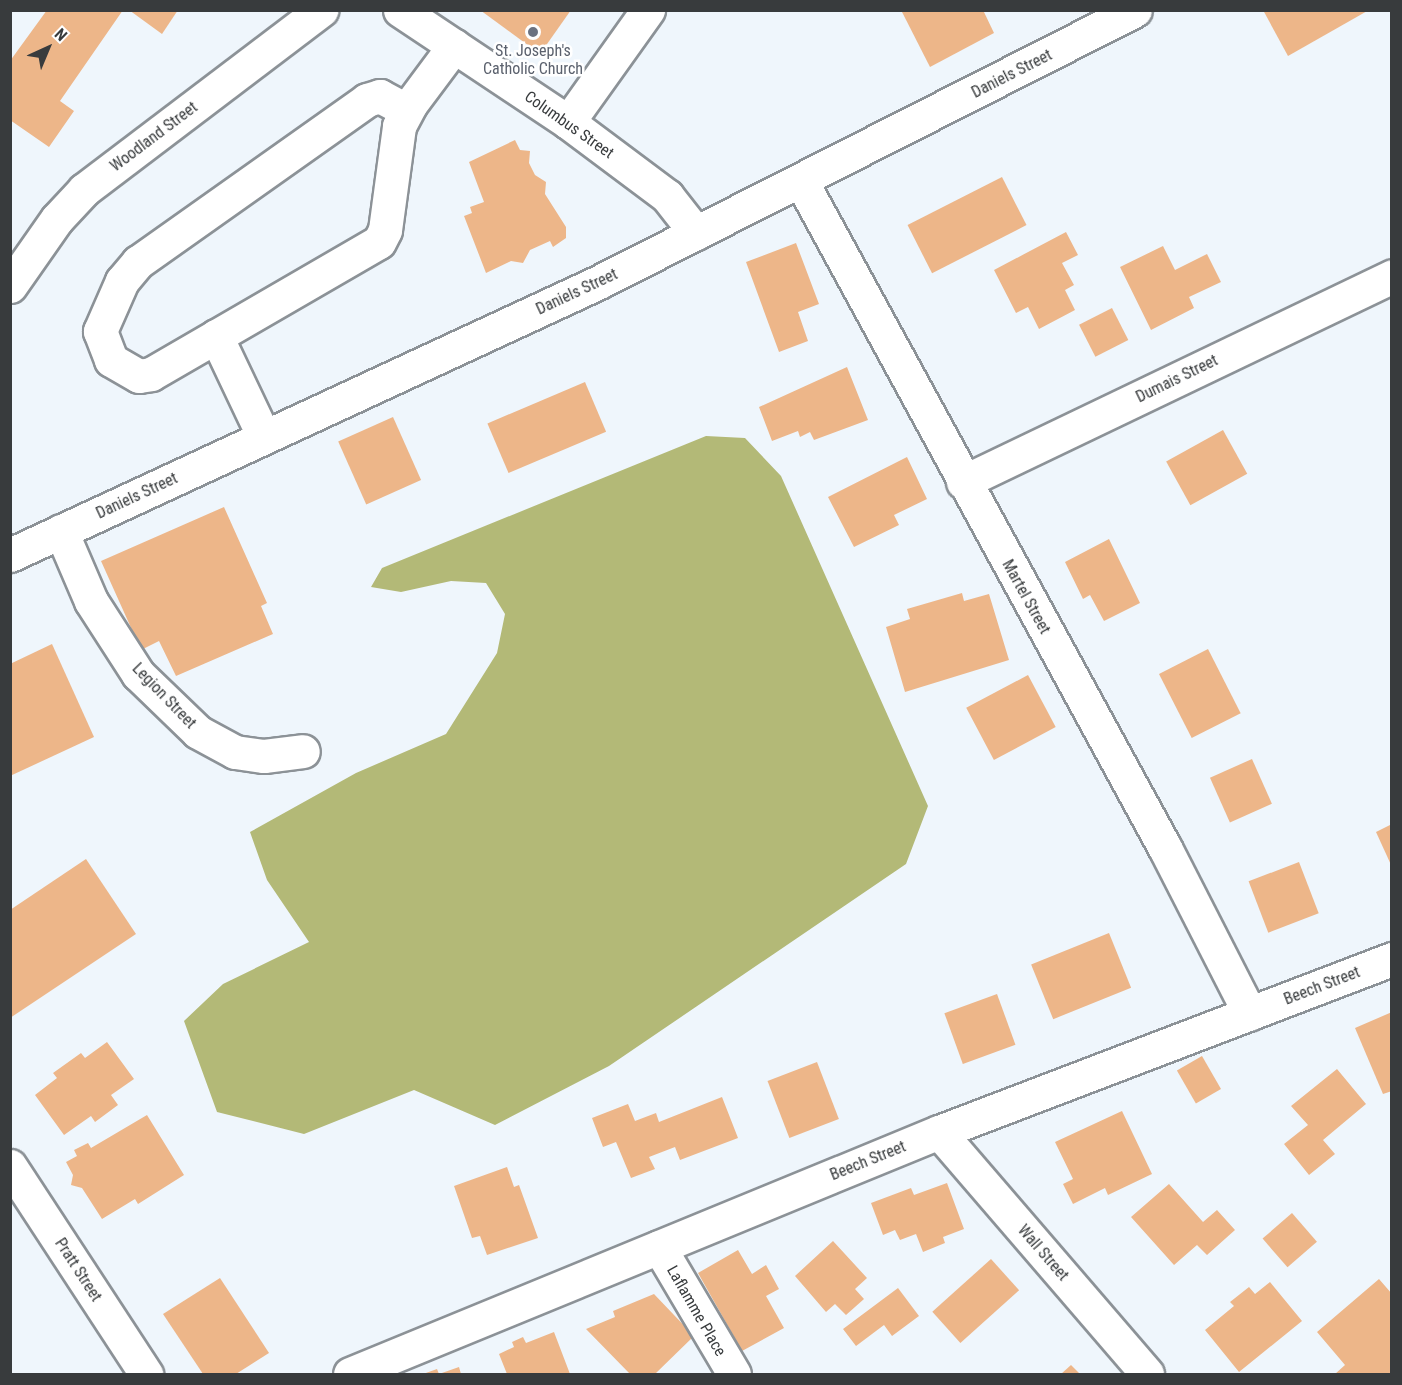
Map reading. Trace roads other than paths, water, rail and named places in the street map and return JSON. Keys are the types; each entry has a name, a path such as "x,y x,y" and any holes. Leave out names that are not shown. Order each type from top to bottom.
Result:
{"street":[{"name":"Woodland Street","path":"10,286 57,219 84,190 321,10"},
{"name":"Columbus Street","path":"400,10 568,122 667,196 696,233"},
{"path":"568,122 648,10"},
{"name":"Daniels Street","path":"10,555 696,233 1135,10"},
{"path":"406,110 380,96 367,100 138,262 122,281 100,331 111,360 139,376 151,374 379,242 385,230 399,126 406,110 454,46"},
{"name":"Martel Street","path":"801,181 963,483 1165,848 1250,1014"},
{"name":"Dumais Street","path":"963,483 1392,276"},
{"path":"216,336 264,437"},
{"name":"Legion Street","path":"61,531 92,601 138,674 198,732 235,752 264,756 303,750"},
{"name":"Beech Street","path":"350,1374 939,1132 1392,959"},
{"name":"Wall Street","path":"939,1132 1147,1374"},
{"name":"Pratt Street","path":"10,1166 146,1374"},
{"name":"Laflamme Place","path":"659,1247 734,1374"}],"place":[{"name":"St. Joseph's Catholic Church","path":"533,32"}]}
